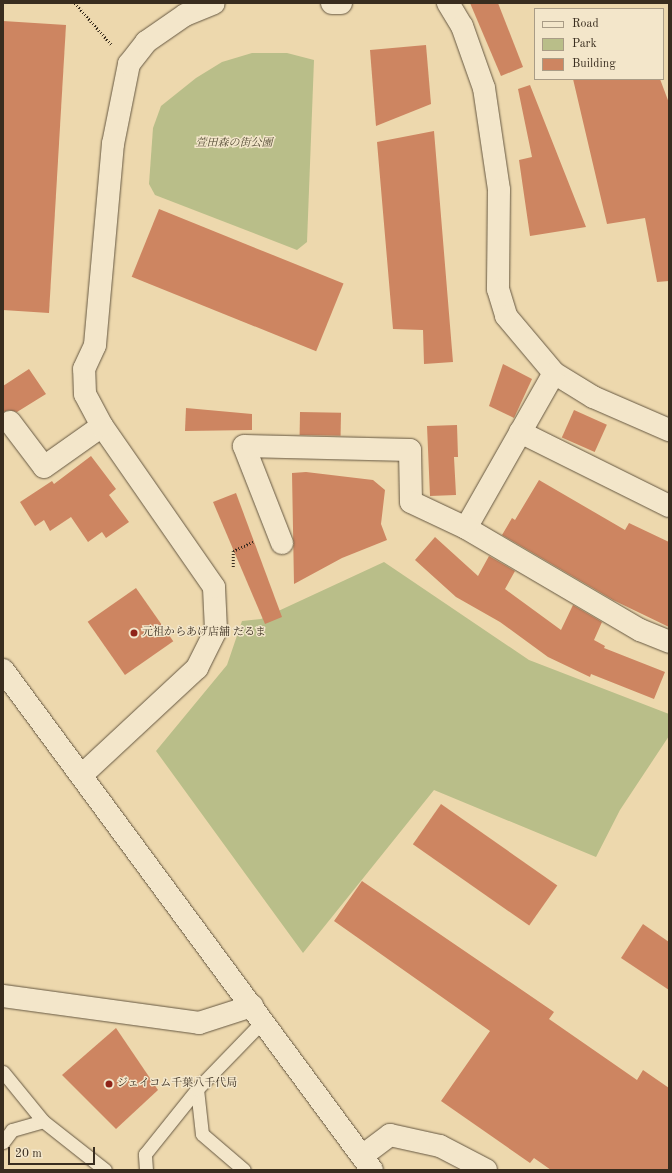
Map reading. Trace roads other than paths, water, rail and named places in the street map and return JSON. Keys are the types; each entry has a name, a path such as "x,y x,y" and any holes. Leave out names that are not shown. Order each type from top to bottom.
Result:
{"street":[{"path":"83,774 197,668 216,630 214,587 102,426 85,394 84,369 95,345 113,144 129,64 146,42 185,14 214,3"},
{"path":"332,3 341,3"},
{"path":"448,3 462,26 484,88 499,190 498,289 506,316 554,373 593,397 669,430"},
{"path":"466,528 554,373"},
{"path":"10,422 44,467 102,426"},
{"path":"520,432 669,506"},
{"path":"280,536 244,446 410,450 411,502 466,528 640,630 669,642"},
{"path":"3,670 83,774 367,1163 390,1135 440,1146 486,1170"},
{"path":"3,996 199,1023 258,1014"}],"lane":[{"path":"146,1170 145,1154 258,1014"},
{"path":"3,1072 42,1121 105,1170"},
{"path":"197,1089 202,1134 244,1170"},
{"path":"3,1142 12,1130 42,1121"}],"place":[{"name":"元祖からあげ店舗 だるま","path":"134,633"},
{"name":"ジェイコム千葉八千代局","path":"109,1084"}],"park label":[{"name":"萱田森の街公園","path":"234,144"}]}
